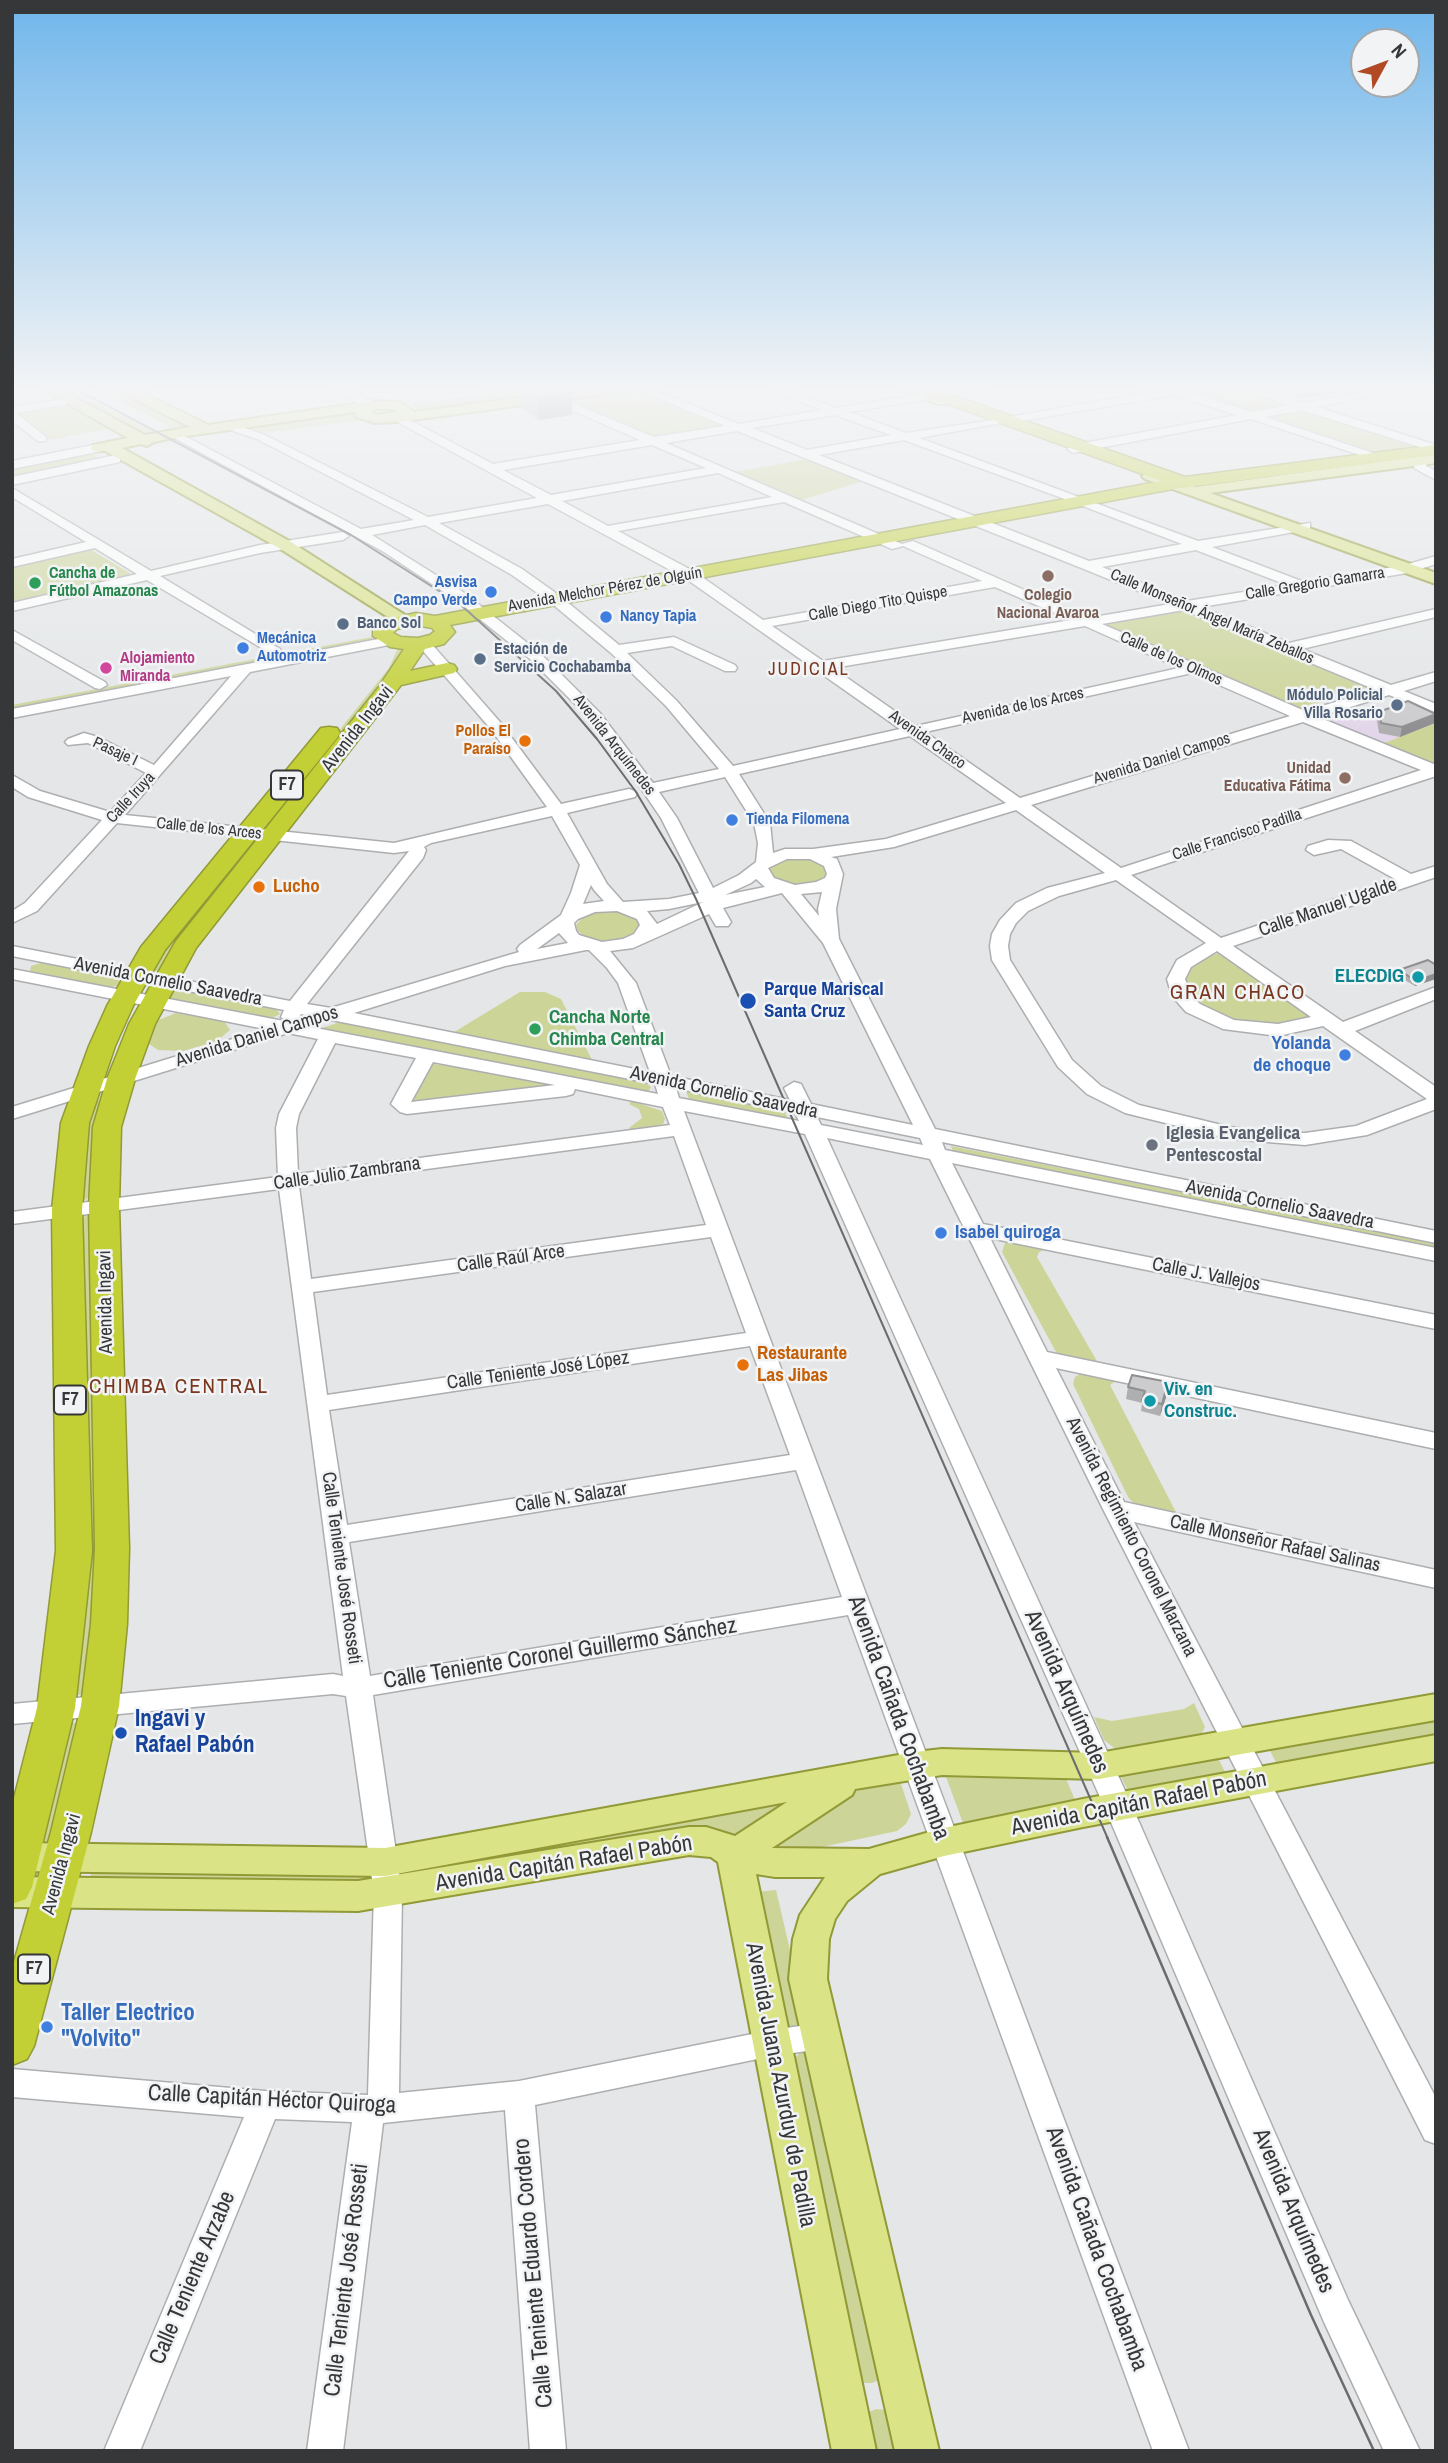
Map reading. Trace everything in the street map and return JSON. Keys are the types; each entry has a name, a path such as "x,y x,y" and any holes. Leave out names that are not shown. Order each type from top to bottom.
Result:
{"highway":[{"name":"Avenida Melchor Pérez de Olguín","path":"441,627 695,578 994,528 1103,502"},
{"name":"Avenida Melchor Pérez de Olguín","path":"895,543 976,520 1090,505"},
{"path":"422,619 441,627 436,640 400,636 422,619"},
{"name":"Avenida Ingavi","path":"12,2046 60,1875 100,1706 109,1624 112,1548 104,1206 107,1127 121,1079 159,992 186,946 396,680 400,636"},
{"name":"Avenida Ingavi","path":"15,1878 55,1708 74,1551 68,1210 75,1123 84,1091 131,986 154,947 248,832 400,636"},
{"path":"396,680 447,669"}],"main road":[{"path":"202,502 279,545 400,636"},
{"path":"1232,502 1413,567 1436,572"},
{"path":"1413,567 1436,579"},
{"name":"Avenida Capitán Rafael Pabón","path":"15,1878 60,1875 358,1896 387,1878 915,1765 942,1762 1099,1766 1436,1707"},
{"name":"Avenida Capitán Rafael Pabón","path":"387,1878 690,1841 723,1846 734,1855 775,1863 869,1863 944,1842 1118,1806 1436,1748"},
{"path":"734,1855 850,1779"},
{"name":"Avenida Juana Azurduy de Padilla","path":"734,1855 854,2451"},
{"path":"869,1863 834,1891 818,1915 811,1939 808,1979 917,2451"}],"street":[{"path":"28,502 275,652"},
{"name":"Avenida Arquímedes","path":"302,502 414,565 488,618 565,683 594,716 669,818 722,922"},
{"path":"389,502 517,572 616,650 671,703 730,772 762,823 766,843 762,865 712,900 642,937"},
{"path":"360,533 533,502"},
{"name":"Avenida Chaco","path":"555,502 695,578 1436,1096"},
{"path":"609,529 763,502"},
{"name":"Calle de los Olmos","path":"795,502 995,583 1435,771"},
{"name":"Calle Monseñor Ángel María Zeballos","path":"931,502 1436,709"},
{"path":"1082,502 1303,586"},
{"path":"1089,566 1301,527"},
{"path":"12,607 279,545 343,536"},
{"path":"12,563 96,544"},
{"name":"Calle Gregorio Gamarra","path":"820,666 1187,606 1413,567 1436,560"},
{"name":"Calle Diego Tito Quispe","path":"761,624 995,583"},
{"path":"1287,648 1436,614"},
{"path":"12,634 100,685"},
{"path":"12,714 244,670 400,636"},
{"path":"12,702 275,652 400,636 447,669 495,725 557,810 600,887 621,906 637,911 647,919 649,929 642,937"},
{"path":"616,650 674,640 730,668"},
{"path":"12,652 33,646"},
{"name":"Avenida de los Arces","path":"649,789 1192,669"},
{"name":"Calle Iruya","path":"12,918 31,907 156,772 244,670"},
{"name":"Avenida Daniel Campos","path":"762,865 780,856 888,844 1436,676"},
{"name":"Pasaje I","path":"73,741 84,738 93,740 156,772"},
{"name":"Calle Francisco Padilla","path":"1435,771 1119,874 1054,892 1022,907 1009,920 1001,934 999,946 1001,960 1065,1063 1094,1090 1149,1115 1230,1133 1279,1139 1315,1138 1360,1131 1436,1102"},
{"name":"Calle de los Arces","path":"12,779 34,794 112,818 394,848 413,846"},
{"path":"286,1029 294,1008 417,854 418,850 413,846 426,839 629,794"},
{"path":"762,823 834,867 832,880"},
{"path":"1314,850 1334,843 1345,844 1409,880"},
{"name":"Avenida Daniel Campos","path":"785,889 814,889 888,844"},
{"name":"Avenida Regimiento Coronel Marzana","path":"762,865 765,880 785,889 831,941 1115,1509 1436,2130"},
{"path":"567,921 580,892 587,866"},
{"name":"Calle Manuel Ugalde","path":"1436,871 1220,944 1197,955 1179,971 1177,987 1181,996 1193,1008 1230,1025 1278,1030 1335,1024 1436,992"},
{"name":"Avenida Regimiento Coronel Marzana","path":"831,941 827,909 832,880"},
{"path":"621,906 712,900 785,889"},
{"name":"Avenida Daniel Campos","path":"502,961 531,946 585,909 621,906"},
{"name":"Avenida Cañada Cochabamba","path":"567,921 569,935 590,945 613,964 628,984 1171,2451"},
{"path":"12,934 12,946"},
{"name":"Avenida Daniel Campos","path":"12,1113 502,961 590,945 618,946 642,937"},
{"name":"Avenida Cañada Cochabamba","path":"628,984 628,960 642,937"},
{"name":"Avenida Cornelio Saavedra","path":"12,951 159,992 294,1008 804,1109 933,1144 1436,1255"},
{"name":"Avenida Cornelio Saavedra","path":"12,974 131,986 159,992 229,1017 588,1088 814,1131 933,1144 1436,1237"},
{"path":"382,999 376,1010 383,1026"},
{"path":"229,1017 239,1027 238,1035 231,1046"},
{"name":"Calle Teniente José Rosseti","path":"325,2451 376,2110 387,1878 317,1404 288,1182 286,1128 289,1114 293,1102 330,1037"},
{"path":"427,1056 402,1099 401,1104 407,1108 588,1088"},
{"name":"Avenida Arquímedes","path":"794,1088 1118,1806 1336,2311 1402,2451"},
{"path":"684,1133 708,1121 729,1115"},
{"name":"Calle Julio Zambrana","path":"12,1217 684,1133"},
{"name":"Calle J. Vallejos","path":"976,1229 1436,1322"},
{"name":"Calle Raúl Arce","path":"303,1287 719,1230"},
{"name":"Calle Teniente José López","path":"317,1404 759,1338"},
{"path":"1039,1357 1436,1441"},
{"name":"Calle N. Salazar","path":"338,1535 804,1461"},
{"name":"Calle Monseñor Rafael Salinas","path":"1115,1509 1436,1579"},
{"name":"Calle Teniente Coronel Guillermo Sánchez","path":"12,1714 333,1684 358,1688 856,1604"},
{"name":"Calle Capitán Héctor Quiroga","path":"12,2083 265,2105 376,2110 519,2095 772,2043 821,2036"},
{"name":"Calle Teniente Eduardo Cordero","path":"519,2095 548,2451"},
{"name":"Calle Teniente Arzabe","path":"122,2451 265,2105"}],"shaded area":[{"path":"1375,704 1397,714 1436,716 1436,723 1382,744 1329,720"}],"green space":[{"path":"88,548 133,575 12,604 12,564"},
{"path":"1186,610 1370,687 1298,710 1107,628 1106,624"},
{"path":"372,637 373,643 12,710 12,705"},
{"path":"398,648 411,650 271,826 263,826 389,668"},
{"path":"1436,723 1436,768 1379,745"},
{"path":"251,839 260,840 160,971 152,971 168,943"},
{"path":"788,858 814,860 824,866 826,875 818,882 793,885 773,879 768,872 770,866"},
{"path":"614,910 636,917 641,925 637,933 624,940 605,942 587,939 577,930 576,925 585,915"},
{"path":"1218,953 1312,1018 1291,1024 1246,1025 1213,1014 1188,995 1184,977 1187,970 1197,962"},
{"path":"44,962 117,976 122,980 119,985 108,988 30,971 31,966"},
{"path":"181,989 276,1009 280,1014 270,1019 168,999 173,991"},
{"path":"520,992 545,992 561,999 592,1060 451,1034"},
{"path":"176,1013 224,1021 230,1030 217,1041 183,1051 158,1050 149,1044 148,1035 154,1022"},
{"path":"340,1022 642,1080 651,1087 648,1092 319,1029"},
{"path":"427,1063 552,1084 547,1088 412,1104 411,1100"},
{"path":"684,1087 782,1106 789,1121 690,1101"},
{"path":"96,1100 101,1101 92,1194 85,1200 81,1198 85,1125"},
{"path":"632,1101 662,1111 665,1119 663,1124 630,1133 629,1128 642,1118 639,1109 629,1104"},
{"path":"951,1146 1436,1243 1436,1248 953,1151"},
{"path":"88,1216 91,1219 99,1559 86,1691 81,1695 75,1694 81,1217"},
{"path":"1011,1240 1049,1248 1039,1252 1037,1257 1098,1363 1056,1352 1002,1252 1005,1243"},
{"path":"1080,1374 1118,1380 1110,1385 1178,1516 1136,1506 1128,1497 1073,1384 1075,1377"},
{"path":"1194,1703 1205,1727 1200,1737 1118,1751 1104,1740 1094,1717 1112,1721 1184,1709"},
{"path":"1436,1716 1436,1736 1278,1766 1268,1747"},
{"path":"67,1723 83,1723 54,1843 37,1843"},
{"path":"1217,1756 1226,1774 1128,1791 1119,1773"},
{"path":"945,1774 1064,1774 1075,1800 964,1826"},
{"path":"900,1781 911,1814 906,1824 897,1831 808,1850 770,1849 867,1784"},
{"path":"802,1797 735,1841 407,1878 407,1867"},
{"path":"92,1870 365,1871 363,1885 89,1883"},
{"path":"776,1890 796,1976 801,2024 795,2027 783,2024 756,1892"},
{"path":"801,2052 808,2054 881,2379 872,2383 864,2383 857,2377 790,2062"},
{"path":"876,2409 886,2410 892,2416 899,2451 867,2451 867,2413"}],"building":[{"path":"1408,701 1436,714 1402,727 1381,723 1379,712"},
{"path":"1428,960 1436,965 1436,974 1416,981 1399,970"},
{"path":"1132,1375 1168,1382 1162,1404 1142,1400 1145,1391 1128,1387"}],"tram line":[{"path":"289,502 351,535 461,605 556,691 597,739 636,792 679,864 696,899 1108,1839"},
{"path":"1107,1837 1311,2315 1374,2451"}],"place":[{"name":"Colegio Nacional Avaroa","path":"1048,576"},
{"name":"Cancha de Fútbol Amazonas","path":"35,583"},
{"name":"Asvisa Campo Verde","path":"491,592"},
{"name":"Nancy Tapia","path":"606,617"},
{"name":"Banco Sol","path":"343,624"},
{"name":"Mecánica Automotriz","path":"243,648"},
{"name":"Estación de Servicio Cochabamba","path":"480,659"},
{"name":"Alojamiento Miranda","path":"106,668"},
{"name":"Módulo Policial Villa Rosario","path":"1397,705"},
{"name":"Pollos El Paraíso","path":"525,741"},
{"name":"Unidad Educativa Fátima","path":"1345,778"},
{"name":"Tienda Filomena","path":"732,820"},
{"name":"Lucho","path":"259,887"},
{"name":"ELECDIG","path":"1418,977"},
{"name":"Parque Mariscal Santa Cruz","path":"748,1001"},
{"name":"Cancha Norte Chimba Central","path":"535,1029"},
{"name":"Yolanda de choque","path":"1345,1055"},
{"name":"Iglesia Evangelica Pentescostal","path":"1152,1145"},
{"name":"Isabel quiroga","path":"941,1233"},
{"name":"Restaurante Las Jibas","path":"743,1365"},
{"name":"Viv. en Construc.","path":"1150,1401"},
{"name":"Ingavi y Rafael Pabón","path":"121,1733"},
{"name":"Taller Electrico \"Volvito\"","path":"47,2027"}],"district":[{"name":"JUDICIAL","path":"809,670"},
{"name":"GRAN CHACO","path":"1238,993"},
{"name":"CHIMBA CENTRAL","path":"179,1387"}]}
